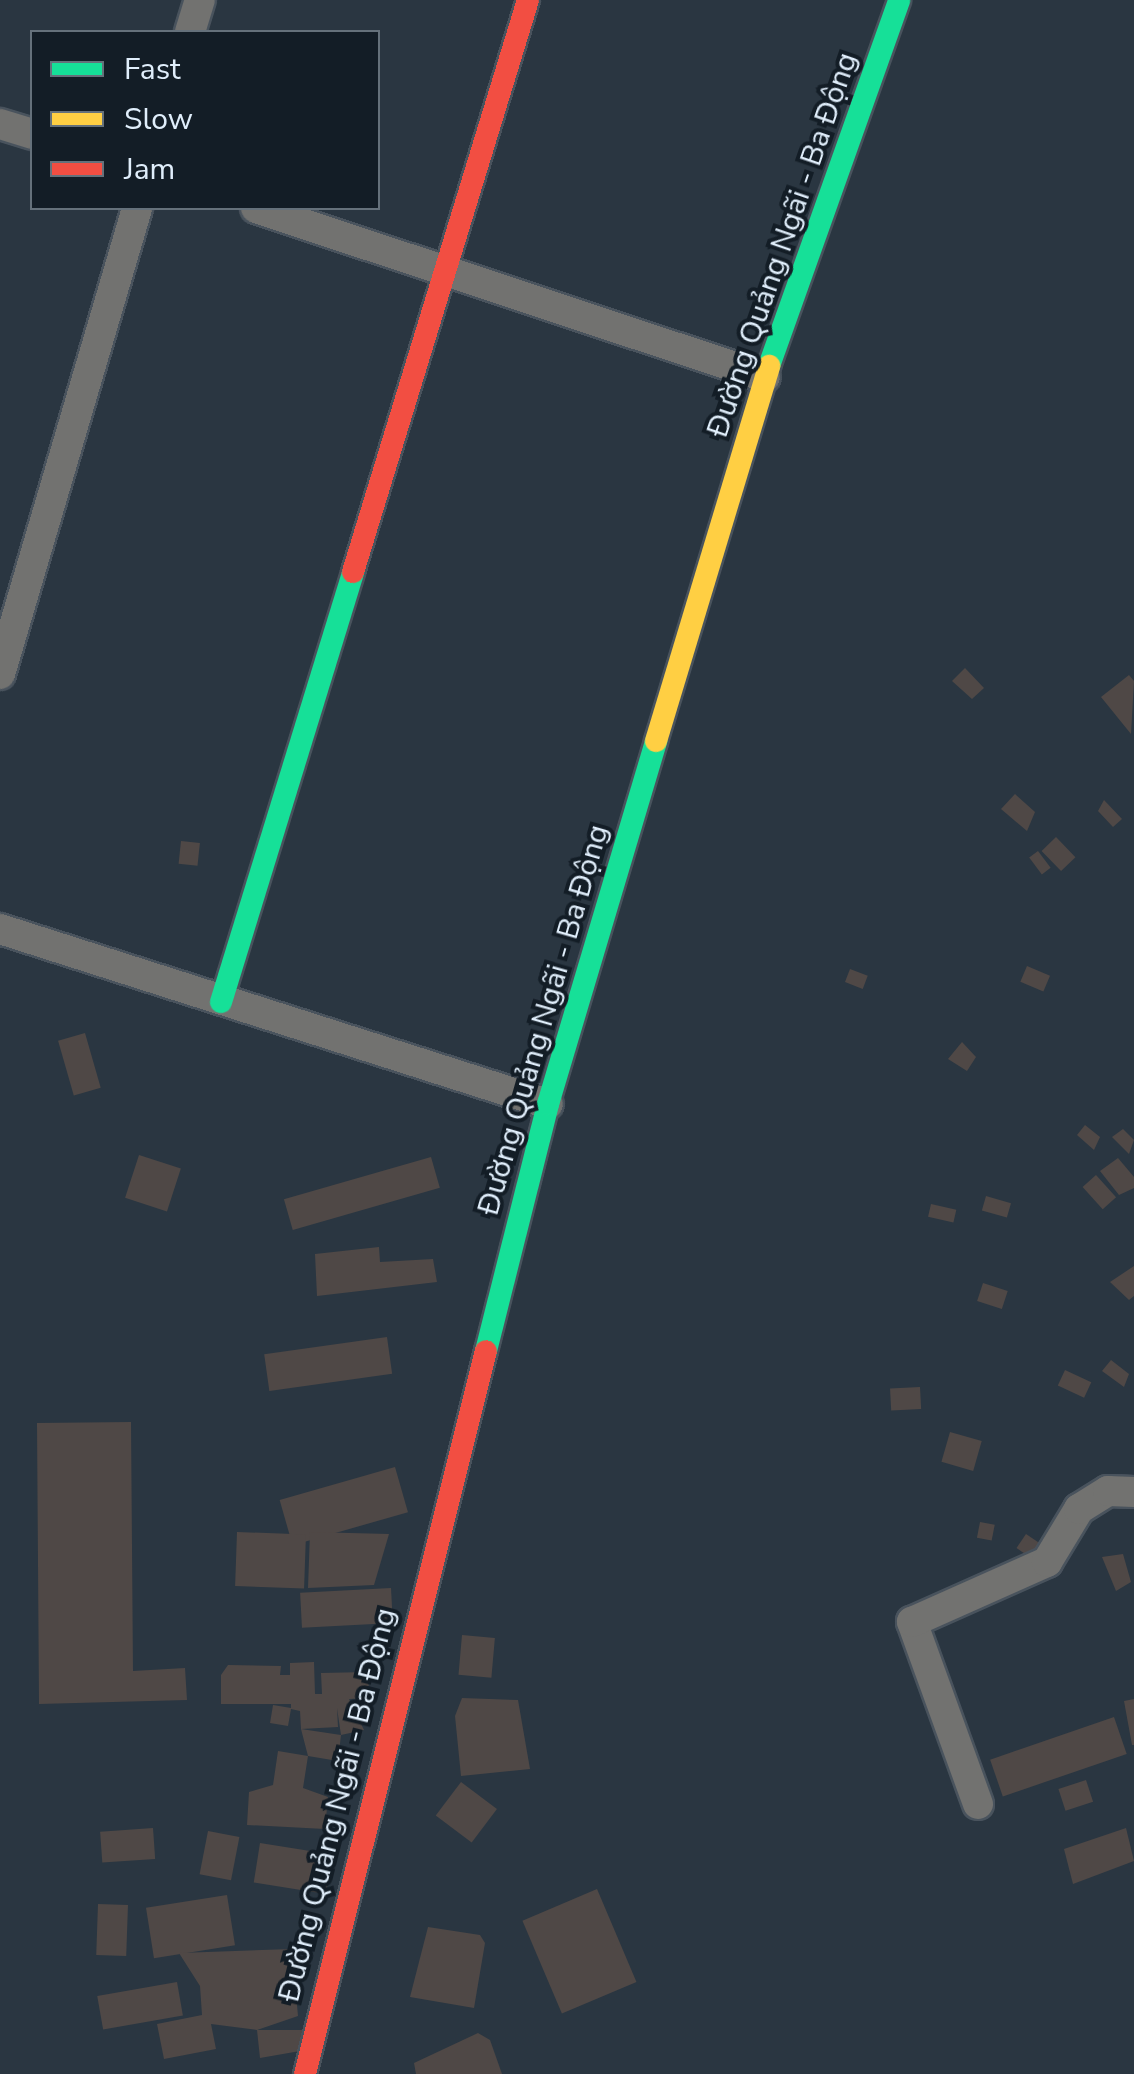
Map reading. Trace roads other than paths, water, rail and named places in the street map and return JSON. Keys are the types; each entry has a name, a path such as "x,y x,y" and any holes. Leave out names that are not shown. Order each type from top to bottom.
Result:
{"main road":[{"path":"221,1002 452,269 528,0"},
{"name":"Đường Quảng Ngãi - Ba Động","path":"305,2074 548,1104 766,377 899,0"}],"street":[{"path":"191,30 200,0"},
{"path":"0,124 30,133"},
{"path":"0,674 136,210"},
{"path":"262,210 452,269 766,377"},
{"path":"0,929 548,1104"},
{"path":"978,1804 912,1622 1047,1562 1079,1509 1108,1491 1134,1492"}]}
